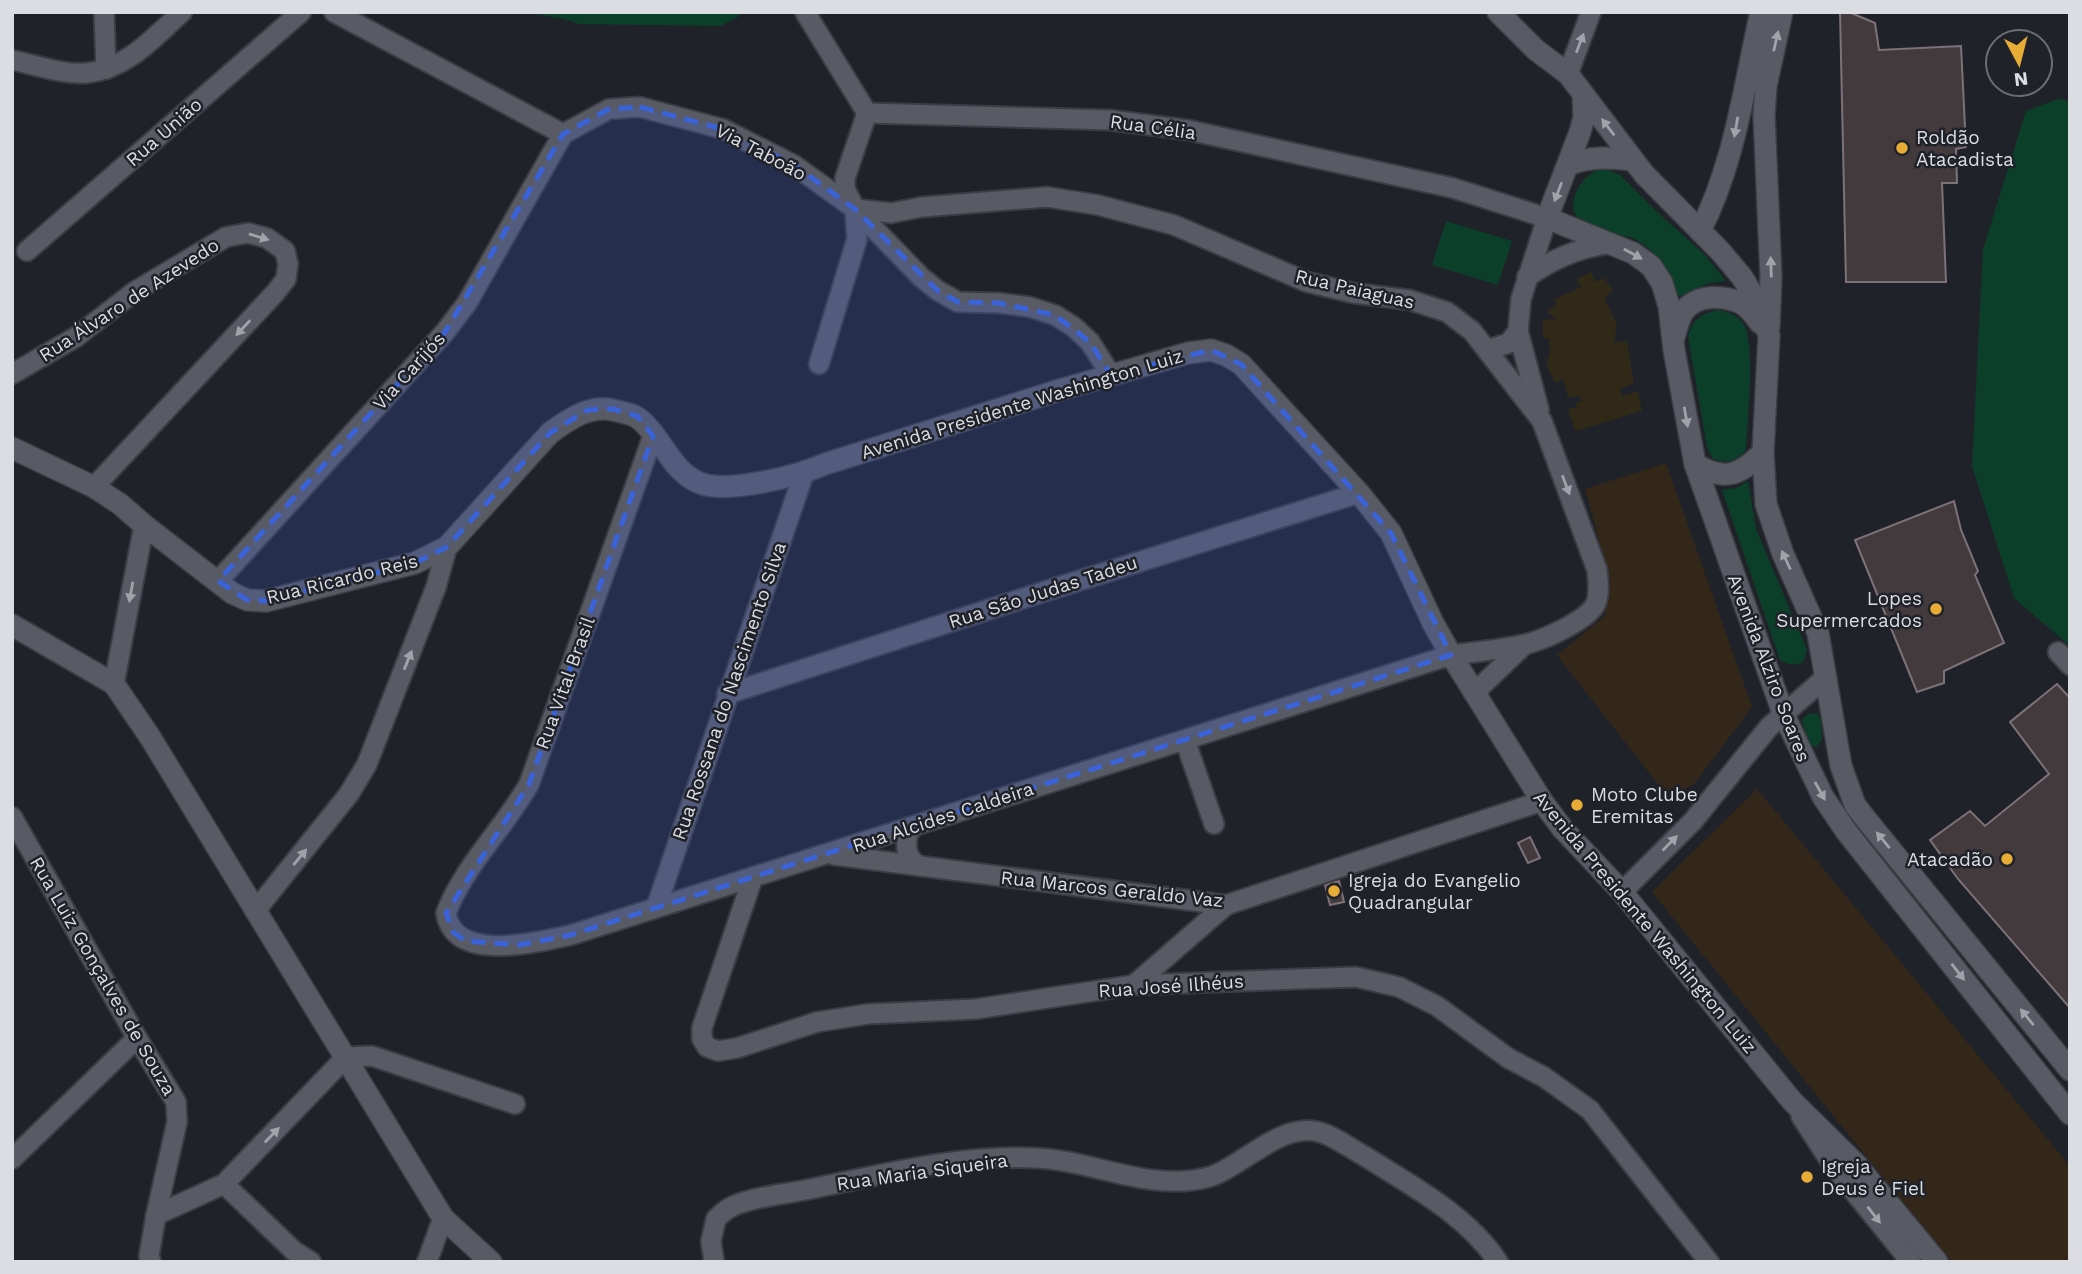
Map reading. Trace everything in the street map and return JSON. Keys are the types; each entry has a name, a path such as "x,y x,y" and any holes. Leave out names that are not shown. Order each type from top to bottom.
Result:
{"main road":[{"name":"Avenida Alziro Soares","path":"1498,12 1536,50 1568,74 1661,193 1721,252 1742,277 1769,335 1763,452 1766,504 1783,554 1818,633 1841,766 1856,804 2070,1070"},
{"path":"1700,231 1714,203 1731,154 1761,12"},
{"path":"1769,335 1771,277 1764,115 1766,86 1782,12"},
{"path":"1547,218 1584,117 1583,94"},
{"path":"1568,165 1577,161 1603,158 1633,160"},
{"name":"Avenida Alziro Soares","path":"1547,218 1633,253 1657,274 1669,306 1674,350 1695,464 1783,713 1823,797 1846,831 2070,1114"},
{"path":"1674,350 1674,337 1680,318 1686,308 1702,298 1721,297 1742,304 1752,312 1769,335"},
{"name":"Avenida Presidente Washington Luiz","path":"712,487 746,484 804,473 825,464 1188,353 1211,351 1226,355 1241,364 1359,493 1391,533 1451,655 1542,801 1562,828 1622,892 1792,1101 1856,1164 1937,1262"},
{"name":"Rua Ricardo Reis","path":"12,448 93,487 120,504 232,593 247,600 266,601 415,563 447,547 550,433 568,419 588,410 612,409 637,416 680,470 698,482 712,487"},
{"path":"1695,464 1711,473 1738,472 1749,466 1763,452"},
{"path":"12,625 114,684 150,737 443,1218 491,1262"}],"street":[{"path":"104,12 106,69"},
{"path":"12,60 64,72 86,73 106,69 139,51 182,12"},
{"name":"Rua União","path":"27,251 301,12"},
{"path":"334,12 563,134"},
{"path":"805,12 867,113 845,177 845,189 855,209 858,239 819,364"},
{"path":"1568,74 1591,12"},
{"name":"Via Taboão","path":"563,134 609,109 640,107 723,129 794,165 855,209 937,290 958,302 1030,307 1055,315 1074,327 1090,342 1111,375"},
{"name":"Rua Célia","path":"867,113 1110,120 1188,130 1453,188 1547,218"},
{"name":"Via Carijós","path":"218,581 445,332 467,303 563,134"},
{"name":"Rua Paiaguas","path":"855,209 891,213 922,207 1047,197 1098,205 1174,225 1307,282 1353,293 1410,300 1447,312 1472,331 1542,421 1589,546 1597,570 1598,588 1596,603 1588,614 1573,623 1524,645 1451,655"},
{"path":"1542,421 1518,331 1521,299 1547,218"},
{"name":"Rua Álvaro de Azevedo","path":"12,374 76,337 134,292 226,237 248,233 267,237 285,251 288,264 286,279 275,293 93,487"},
{"path":"1527,277 1571,251 1606,244"},
{"path":"1488,350 1509,343 1518,331"},
{"name":"Rua Vital Brasil","path":"446,913 453,896 514,811 528,784 653,436"},
{"name":"Rua Rossana do Nascimento Silva","path":"656,908 804,473"},
{"name":"Rua São Judas Tadeu","path":"727,694 1046,590 1359,493"},
{"path":"114,684 144,525"},
{"path":"256,910 349,794 368,764 436,587 447,547"},
{"name":"Rua Paiaguas","path":"1474,693 1524,645"},
{"name":"Rua Alcides Caldeira","path":"446,913 453,932 465,941 493,946 519,945 571,935 1451,655"},
{"path":"1622,892 1693,821 1783,713 1826,677"},
{"path":"1185,740 1214,824"},
{"name":"Rua Marcos Geraldo Vaz","path":"826,854 1226,905 1542,801"},
{"name":"Rua Luiz Gonçalves de Souza","path":"12,817 19,848 167,1083 176,1102 177,1122 156,1215 149,1256 151,1262"},
{"path":"914,826 908,833 907,855 919,866"},
{"name":"Rua José Ilhéus","path":"753,877 702,1028 702,1039 707,1047 718,1051 737,1048 830,1020 868,1014 976,1009 1134,985 1356,977 1399,987 1437,1006 1508,1058 1544,1077 1590,1110 1709,1262"},
{"path":"1134,985 1226,905"},
{"path":"12,1159 137,1038"},
{"path":"156,1215 224,1184 346,1058 372,1056 514,1104"},
{"path":"1792,1101 1834,1167 1911,1262"},
{"name":"Rua Maria Siqueira","path":"714,1262 711,1241 716,1219 733,1206 768,1198 887,1174 999,1158 1039,1158 1153,1179 1199,1179 1217,1175 1284,1136 1305,1129 1323,1133 1405,1181 1448,1212 1480,1240 1498,1262"},
{"path":"224,1184 294,1251 311,1262"},
{"path":"427,1262 443,1218"}],"highlighted area":[{"path":"640,107 723,129 794,165 855,209 937,290 958,302 999,303 1055,315 1090,342 1111,375 1211,350 1241,364 1391,533 1451,655 571,935 519,945 465,941 453,932 446,913 529,784 653,436 637,416 612,409 588,410 550,433 447,547 415,563 266,601 247,600 218,581 445,332 563,134 609,109"}],"shaded area":[{"path":"1591,272 1595,282 1604,278 1613,291 1604,298 1617,324 1614,341 1627,342 1634,383 1620,389 1623,396 1638,391 1642,411 1575,431 1568,409 1577,407 1576,402 1581,402 1580,396 1568,398 1563,379 1555,383 1546,363 1550,354 1549,339 1543,338 1543,320 1556,319 1547,312 1556,305 1555,299 1581,287 1576,279"},
{"path":"1666,463 1752,707 1694,784 1668,797 1557,655 1605,616 1611,584 1585,489"},
{"path":"1757,789 2070,1166 2070,1262 1952,1262 1652,892"}],"green space":[{"path":"527,12 739,12 739,16 721,26 578,24"},
{"path":"2058,99 2070,101 2070,646 2014,598 1972,466 1983,249 2026,111"},
{"path":"1596,170 1608,170 1620,175 1705,255 1726,281 1709,283 1679,297 1662,263 1649,249 1631,237 1594,229 1580,221 1573,208 1574,199 1582,182"},
{"path":"1446,221 1512,241 1498,285 1432,265"},
{"path":"1717,310 1732,314 1741,321 1748,336 1750,350 1746,450 1739,457 1727,461 1713,459 1707,447 1688,336 1698,318"},
{"path":"1748,481 1756,529 1807,650 1803,662 1800,663 1791,664 1780,660 1722,490 1736,488"},
{"path":"1817,713 1821,720 1822,740 1816,747 1809,745 1802,720 1808,714"}],"building":[{"name":"Roldão Atacadista","path":"1840,12 1849,12 1875,23 1879,50 1961,46 1966,147 1956,149 1957,183 1942,183 1946,282 1846,282"},
{"name":"Lopes Supermercados","path":"1954,501 1961,530 1978,571 1975,575 2004,643 1944,671 1944,683 1917,692 1855,540"},
{"name":"Atacadão","path":"2057,684 2070,698 2070,1008 1958,879 1930,840 1970,811 1985,826 2049,774 2010,722"},
{"path":"1530,837 1540,858 1528,863 1518,843"},
{"name":"Igreja do Evangelio Quadrangular","path":"1339,881 1344,902 1330,905 1325,885"}],"place":[{"name":"Roldão Atacadista","path":"1902,148"},
{"name":"Lopes Supermercados","path":"1936,609"},
{"name":"Moto Clube Eremitas","path":"1577,805"},
{"name":"Atacadão","path":"2007,859"},
{"name":"Igreja do Evangelio Quadrangular","path":"1334,891"},
{"name":"Igreja Deus é Fiel","path":"1807,1177"}]}
